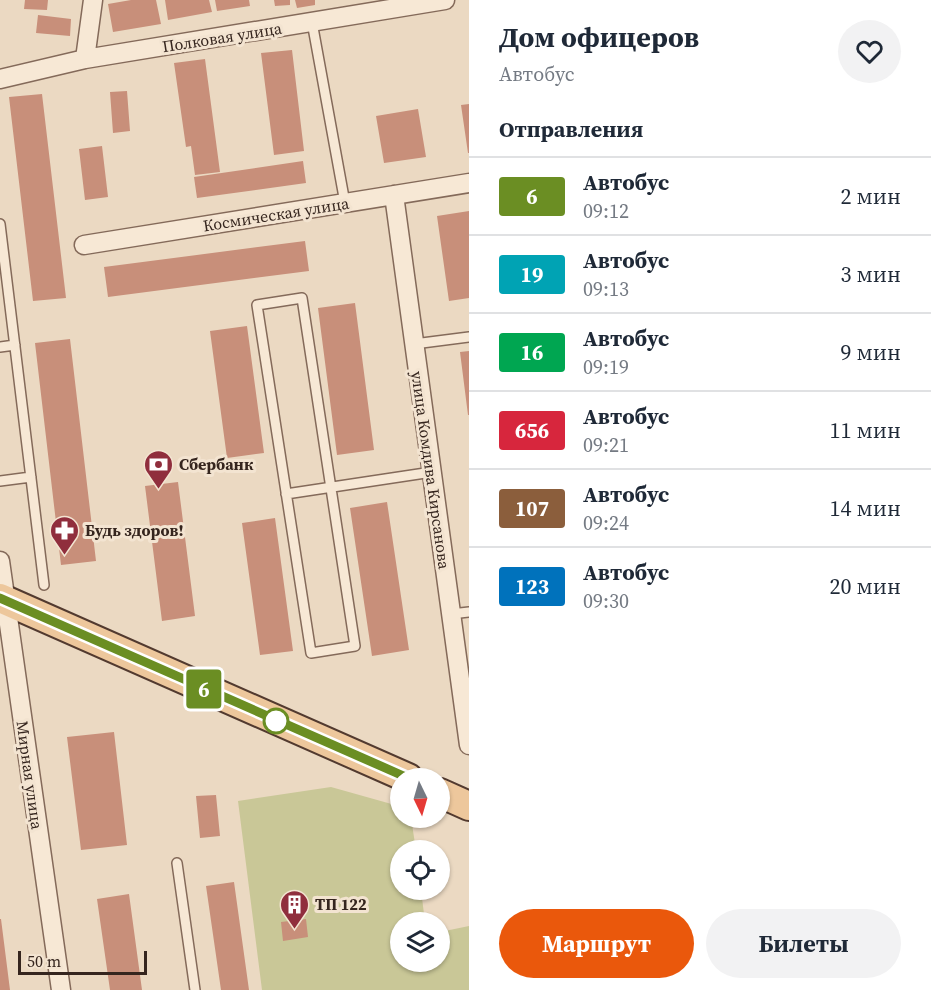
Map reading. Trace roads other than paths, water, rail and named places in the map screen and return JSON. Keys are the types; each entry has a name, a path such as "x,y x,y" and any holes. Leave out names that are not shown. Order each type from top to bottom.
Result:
{"main road":[{"path":"2,599 390,770"},
{"path":"450,797 469,806"}],"street":[{"path":"86,59 93,0"},
{"name":"Полковая улица","path":"0,79 86,59 445,0"},
{"name":"Космическая улица","path":"84,245 469,183"},
{"name":"улица Комдива Кирсанова","path":"394,195 432,472 460,613 469,745"},
{"name":"Мирная улица","path":"0,561 2,599 61,990"}],"lane":[{"path":"312,22 345,203"},
{"path":"0,224 2,260 15,345 44,585"},
{"path":"302,298 355,646 311,653 286,494 257,305 302,298"},
{"path":"414,344 469,337"},
{"path":"0,347 15,345"},
{"path":"286,494 432,472"},
{"path":"0,481 31,477"},
{"path":"177,863 195,990"}],"place":[{"name":"Сбербанк","path":"158,490"},
{"name":"Будь здоров!","path":"64,556"},
{"name":"ТП 122","path":"294,930"}]}
